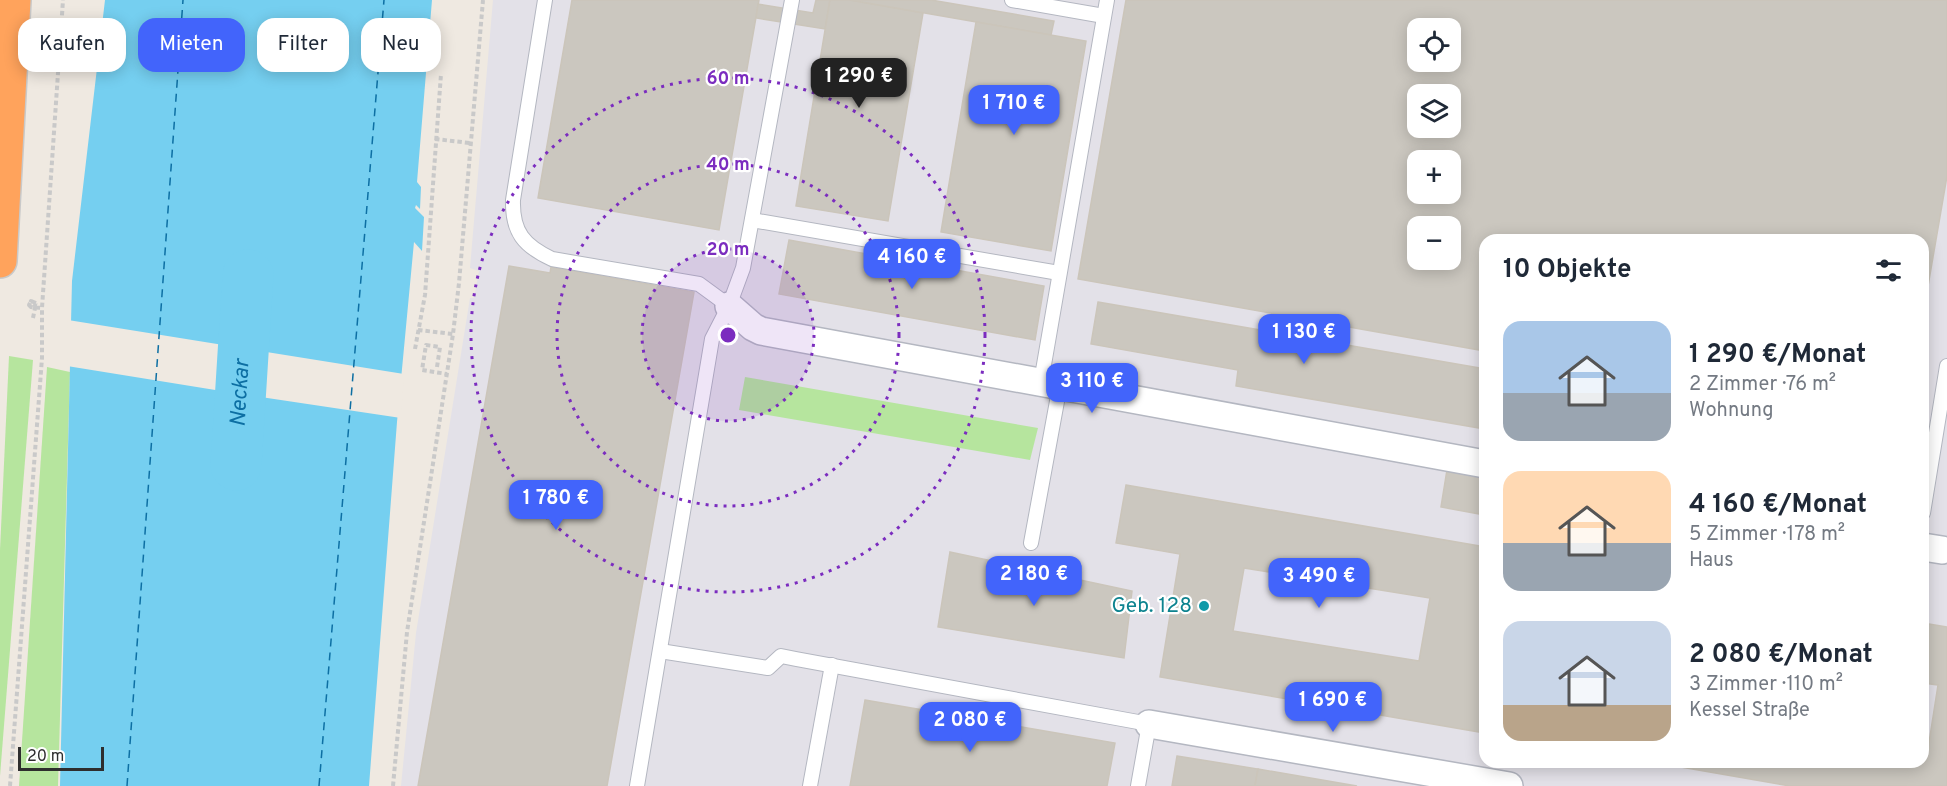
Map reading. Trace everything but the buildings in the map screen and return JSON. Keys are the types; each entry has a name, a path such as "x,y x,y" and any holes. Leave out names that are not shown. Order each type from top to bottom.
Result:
{"highway":[{"path":"0,261 14,0"}],"street":[{"path":"729,306 760,331 1479,463"},
{"path":"1149,724 1509,786"}],"lane":[{"path":"545,0 513,200 514,221 518,232 531,248 552,259 699,284 729,306"},
{"path":"637,786 712,339 729,306 743,268 792,0"},
{"path":"1012,0 1104,16"},
{"path":"1031,543 1050,383 1059,273 1107,0"},
{"path":"752,220 1059,273"},
{"path":"1929,476 1947,366"},
{"path":"660,651 768,668 781,656 1149,724 1138,786"},
{"path":"810,786 832,665"}],"path":[{"path":"10,786 42,358 42,308 63,0"},
{"path":"393,786 407,632 459,283 483,0"},
{"path":"415,349 425,295 441,74"},
{"path":"435,139 471,142"},
{"path":"33,318 36,303 29,302 31,307 42,308"},
{"path":"418,330 453,334"},
{"path":"437,367 440,347 426,345 422,370 447,374"}],"shaded area":[{"path":"493,0 1947,0 1947,786 401,786 416,633 470,298 474,298 479,271 470,268"}],"green space":[{"path":"9,356 33,360 0,776 0,550"},
{"path":"47,367 70,372 58,786 19,786"},
{"path":"745,377 1038,428 1030,460 739,410"}],"water":[{"path":"105,0 432,0 431,18 361,18 361,72 426,72 417,182 421,187 420,209 416,205 415,208 424,217 422,251 414,242 397,422 369,786 60,786 72,281 97,72 126,72 126,18 103,18","holes":["241,345 255,348 259,352 253,387 242,396 231,383 236,349"]}],"pier":[{"path":"68,320 404,374 401,418 240,394 67,366","holes":["241,348 254,350 256,353 250,385 242,392 234,382 239,350"]}],"waterway":[{"name":"Neckar","path":"236,465 248,275"}],"ferry route":[{"path":"127,786 183,0"},
{"path":"319,786 384,0"}],"place":[{"name":"Geb. 128","path":"1204,606"}]}
